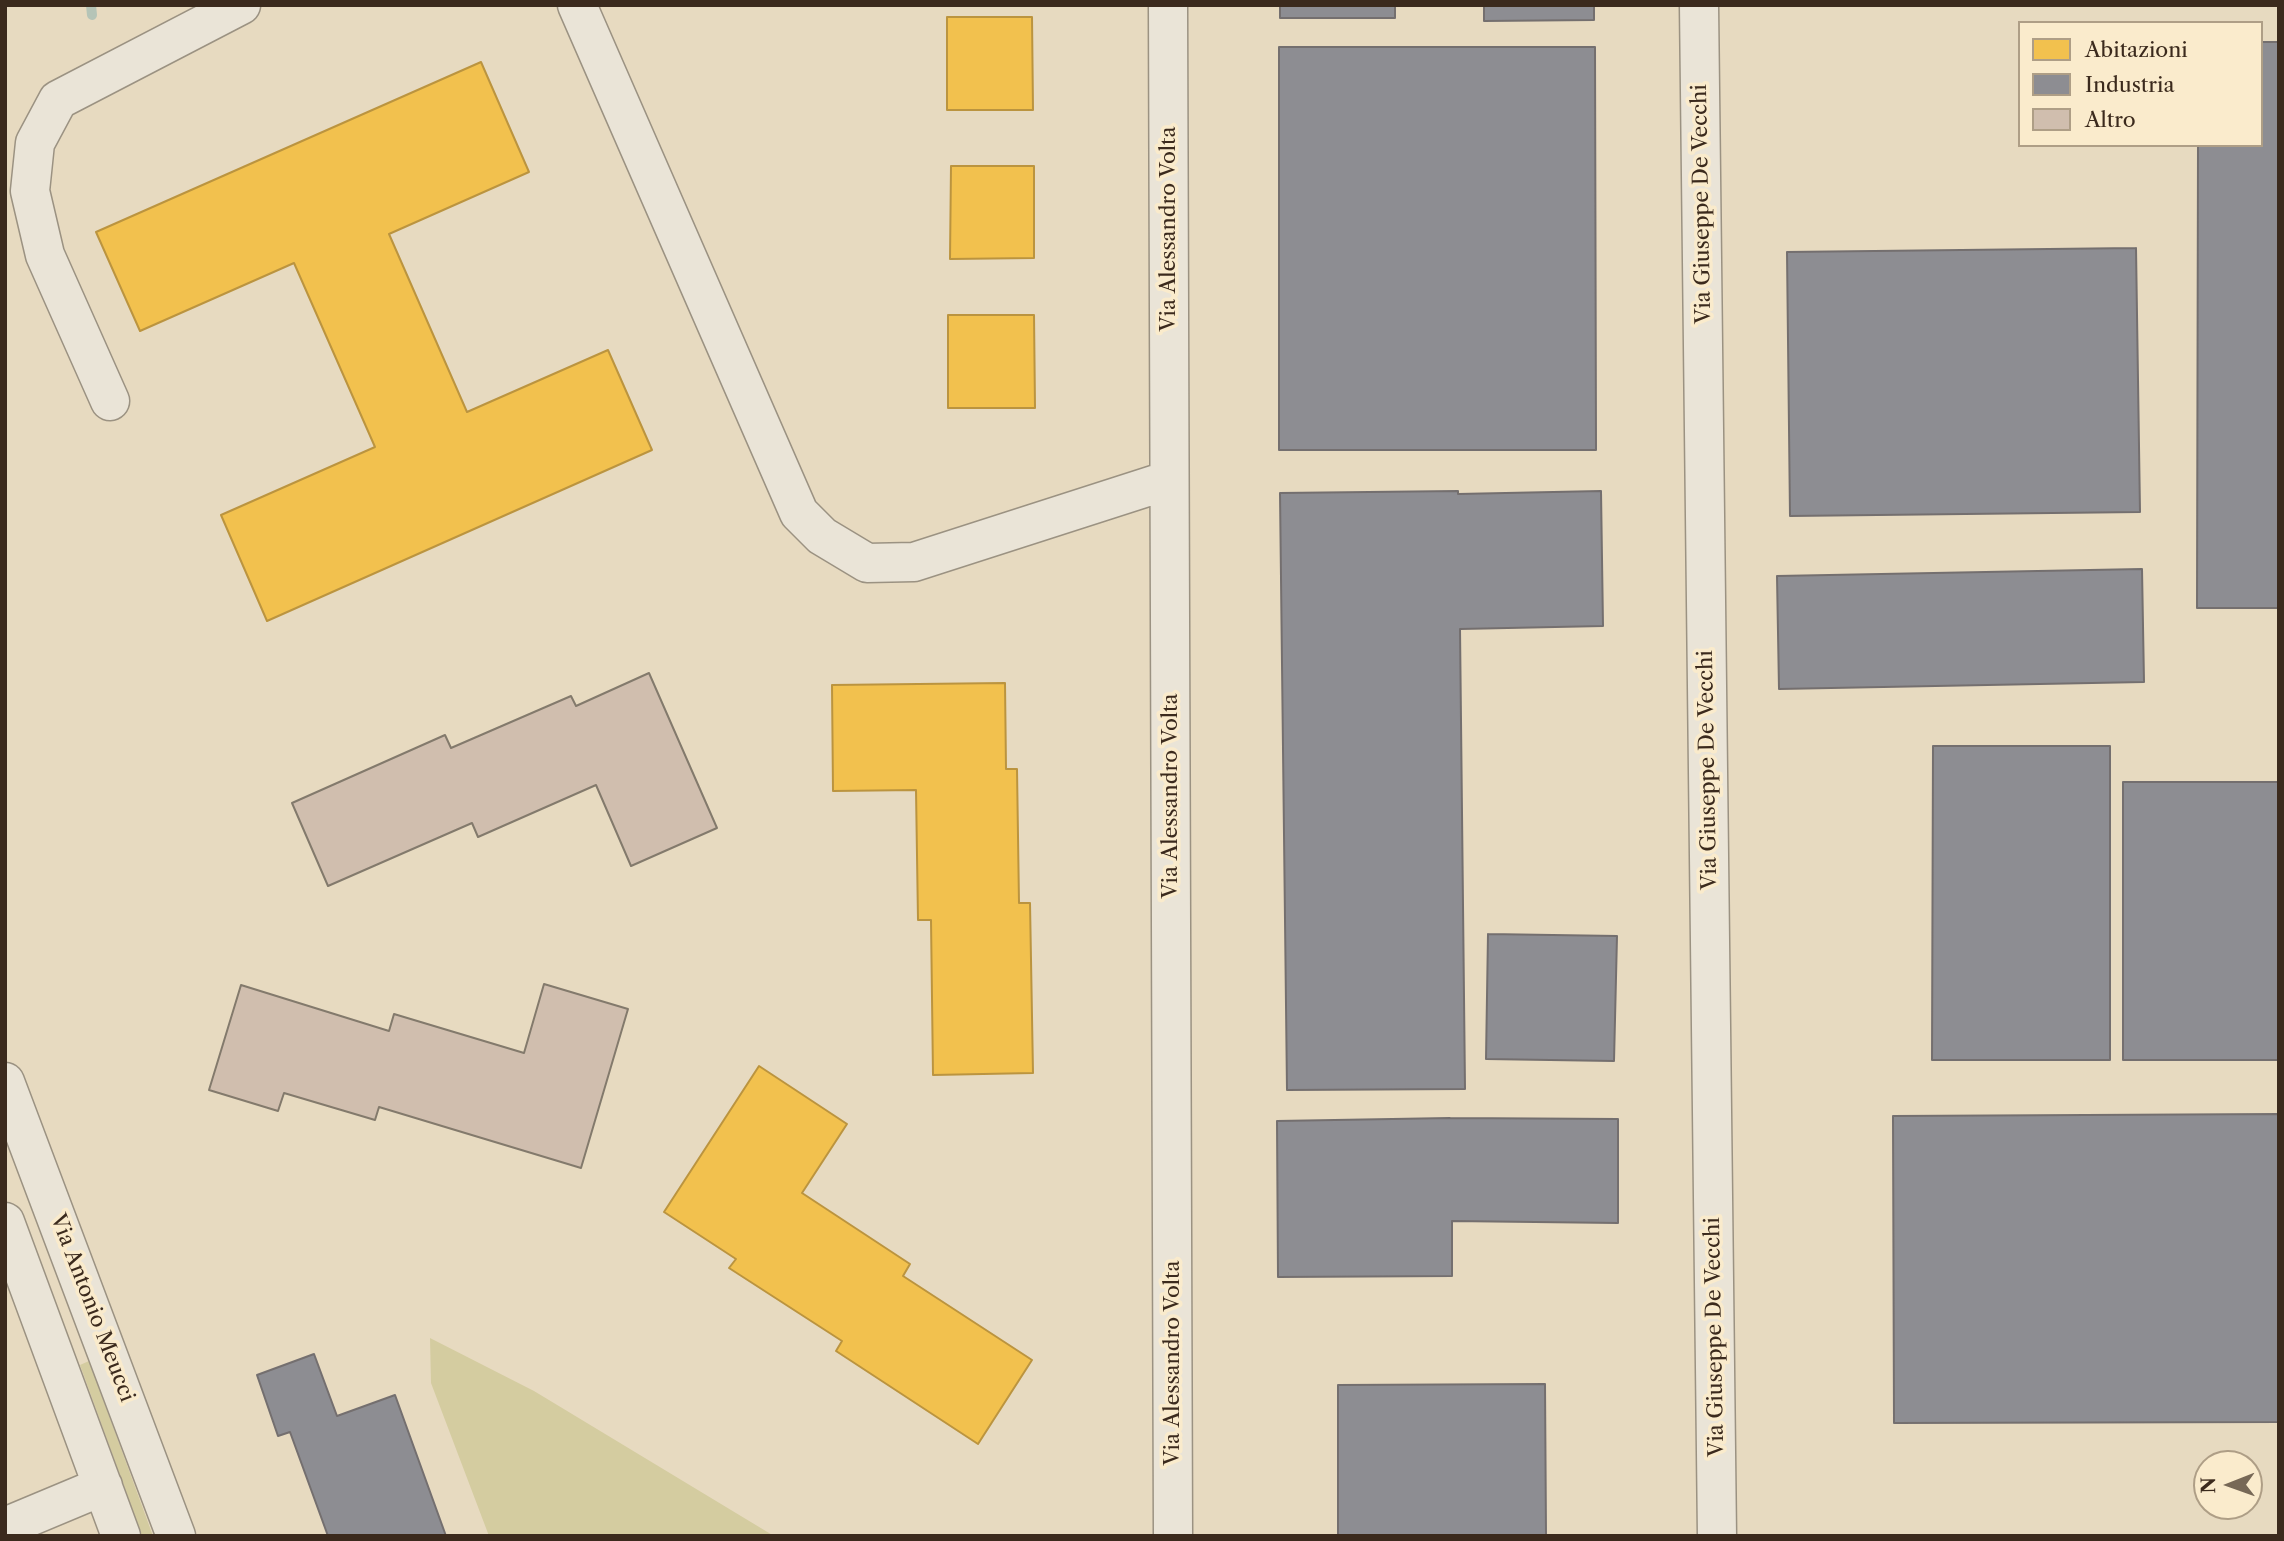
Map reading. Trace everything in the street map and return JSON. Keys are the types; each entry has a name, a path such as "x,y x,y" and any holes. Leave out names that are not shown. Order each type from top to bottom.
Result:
{"street":[{"path":"110,401 18,197 35,143 58,100 241,5"},
{"path":"577,5 799,513 822,536 867,563 914,562 1169,480"},
{"name":"Via Alessandro Volta","path":"1155,5 1169,55"},
{"name":"Via Alessandro Volta","path":"1168,5 1173,1536"},
{"name":"Via Giuseppe De Vecchi","path":"1699,5 1717,1536"},
{"name":"Via Antonio Meucci","path":"5,1082 176,1536"},
{"path":"5,1222 121,1536"},
{"path":"5,1527 103,1486"}],"shaded area":[{"path":"430,1338 534,1391 774,1536 489,1536 431,1383"},
{"path":"89,1361 153,1536 142,1536 80,1365"}],"building: Abitazioni":[{"path":"947,17 1032,17 1033,110 947,110"},
{"path":"481,62 529,172 389,234 467,412 608,350 652,450 267,621 221,515 375,447 294,263 140,331 96,232"},
{"path":"951,166 1034,166 1034,258 950,259"},
{"path":"948,315 1034,315 1035,408 948,408"},
{"path":"1005,683 1006,769 1017,769 1019,903 1030,903 1033,1073 933,1075 931,920 918,920 916,790 833,791 832,685"},
{"path":"759,1066 847,1124 802,1193 910,1264 903,1276 1032,1360 978,1444 836,1351 842,1341 729,1268 736,1259 664,1212"}],"building: Industria":[{"path":"1280,5 1395,5 1395,18 1280,18"},
{"path":"1484,5 1594,5 1594,20 1484,21"},
{"path":"2263,42 2279,42 2279,608 2197,608 2198,147 2263,147"},
{"path":"1279,47 1595,47 1596,450 1279,450"},
{"path":"2136,248 2140,512 1790,516 1787,252"},
{"path":"1458,491 1458,494 1601,491 1603,626 1460,629 1465,1089 1287,1090 1280,493"},
{"path":"2142,569 2144,682 1779,689 1777,576"},
{"path":"1933,746 2110,746 2110,1060 1932,1060"},
{"path":"2123,782 2279,782 2279,1060 2123,1060"},
{"path":"1488,934 1617,936 1614,1061 1486,1059"},
{"path":"2279,1114 2279,1422 1894,1423 1893,1116"},
{"path":"1618,1119 1618,1223 1452,1221 1452,1276 1278,1277 1277,1121"},
{"path":"314,1354 337,1416 395,1395 446,1536 328,1536 290,1432 278,1436 257,1375"},
{"path":"1545,1384 1546,1536 1338,1536 1338,1385"}],"building: Altro":[{"path":"649,673 717,828 631,866 596,785 478,837 472,823 328,886 292,803 445,735 451,748 571,696 576,706"},
{"path":"544,984 628,1009 581,1168 379,1107 375,1120 284,1093 278,1111 209,1090 241,985 389,1031 394,1014 524,1053"}],"waterway":[{"path":"91,5 92,15"}]}
